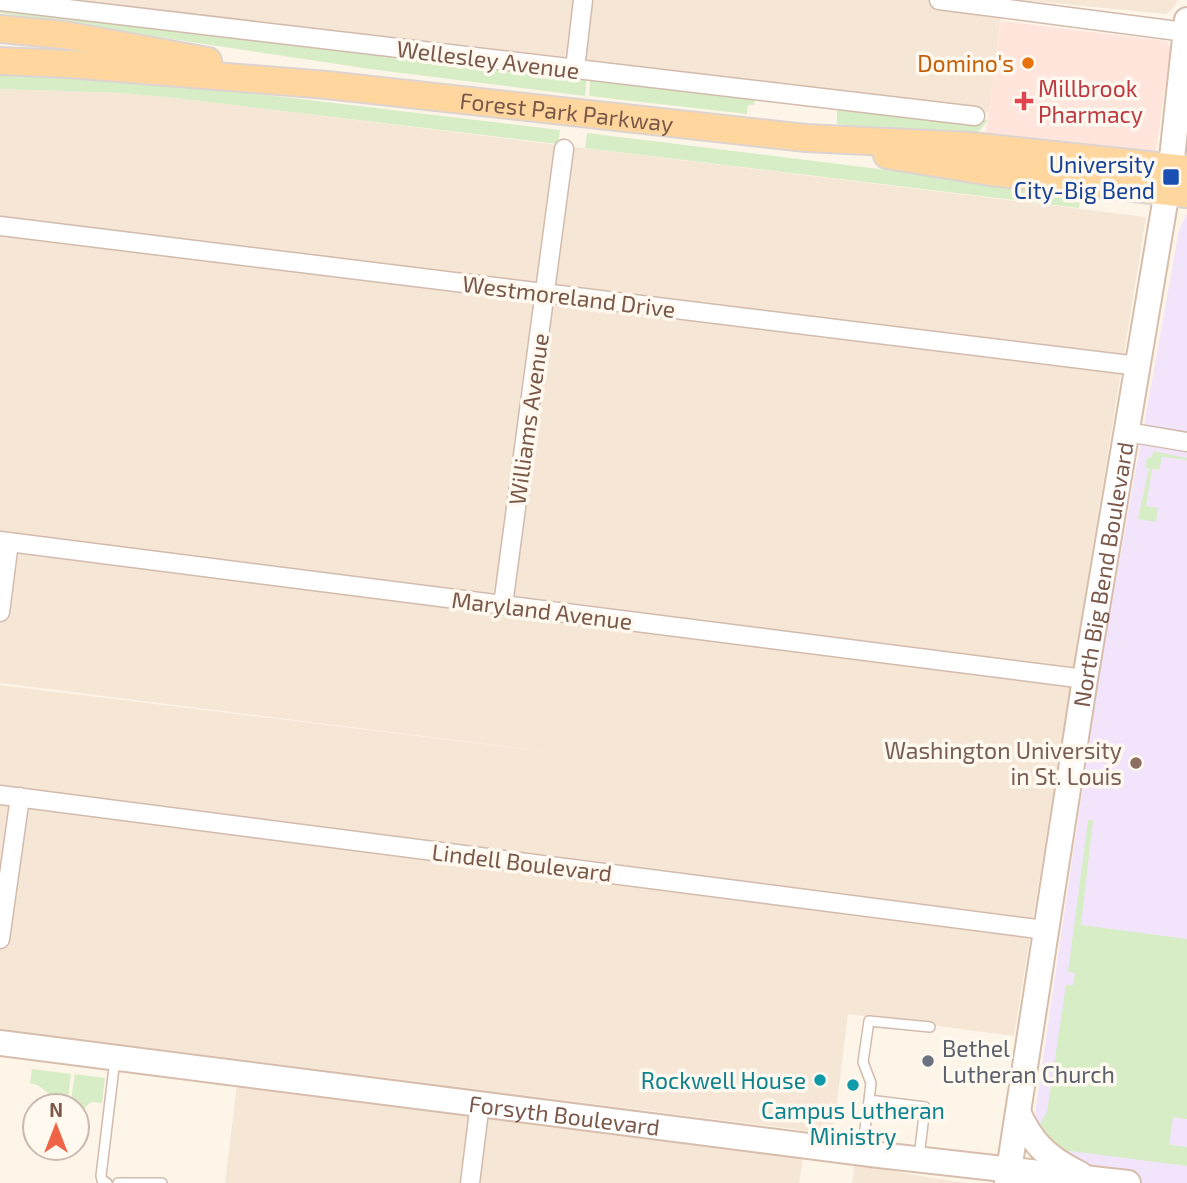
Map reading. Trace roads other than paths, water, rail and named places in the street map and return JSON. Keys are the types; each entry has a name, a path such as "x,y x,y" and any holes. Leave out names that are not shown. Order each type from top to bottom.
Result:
{"main road":[{"name":"North Big Bend Boulevard","path":"1008,1176 1085,679 1138,366 1178,181 1186,26"},
{"name":"Forest Park Parkway","path":"7,28 189,57 327,85"},
{"name":"Forest Park Parkway","path":"0,61 327,85 806,138 931,164 1178,181"},
{"name":"Forsyth Boulevard","path":"0,1043 919,1159 1008,1176 1087,1178 1128,1183"},
{"path":"1018,1112 1035,1143 1058,1162 1087,1178"},
{"path":"870,1154 952,1174 972,1183"},
{"path":"1063,1183 1087,1178"}],"street":[{"path":"575,69 583,0"},
{"path":"939,0 1186,26"},
{"name":"Wellesley Avenue","path":"0,1 975,116"},
{"name":"Williams Avenue","path":"503,605 564,149"},
{"name":"Westmoreland Drive","path":"0,226 1138,366"},
{"path":"1127,432 1187,442"},
{"path":"0,612 5,542"},
{"name":"Maryland Avenue","path":"5,542 1085,679"},
{"name":"Lindell Boulevard","path":"0,795 1045,930"},
{"path":"0,939 20,797"},
{"path":"470,1183 480,1102"}],"lane":[{"path":"870,1154 871,1083 863,1062 869,1021 930,1027"},
{"path":"107,1183 101,1176 116,1057"},
{"path":"869,1100 925,1107 919,1159"},
{"path":"118,1183 162,1183"}],"place":[{"name":"Domino's","path":"1028,63"},
{"name":"Millbrook Pharmacy","path":"1024,101"},
{"name":"University City-Big Bend","path":"1171,177"},
{"name":"Washington University in St. Louis","path":"1136,763"},
{"name":"Bethel Lutheran Church","path":"928,1061"},
{"name":"Rockwell House","path":"820,1080"},
{"name":"Campus Lutheran Ministry","path":"853,1085"}]}
